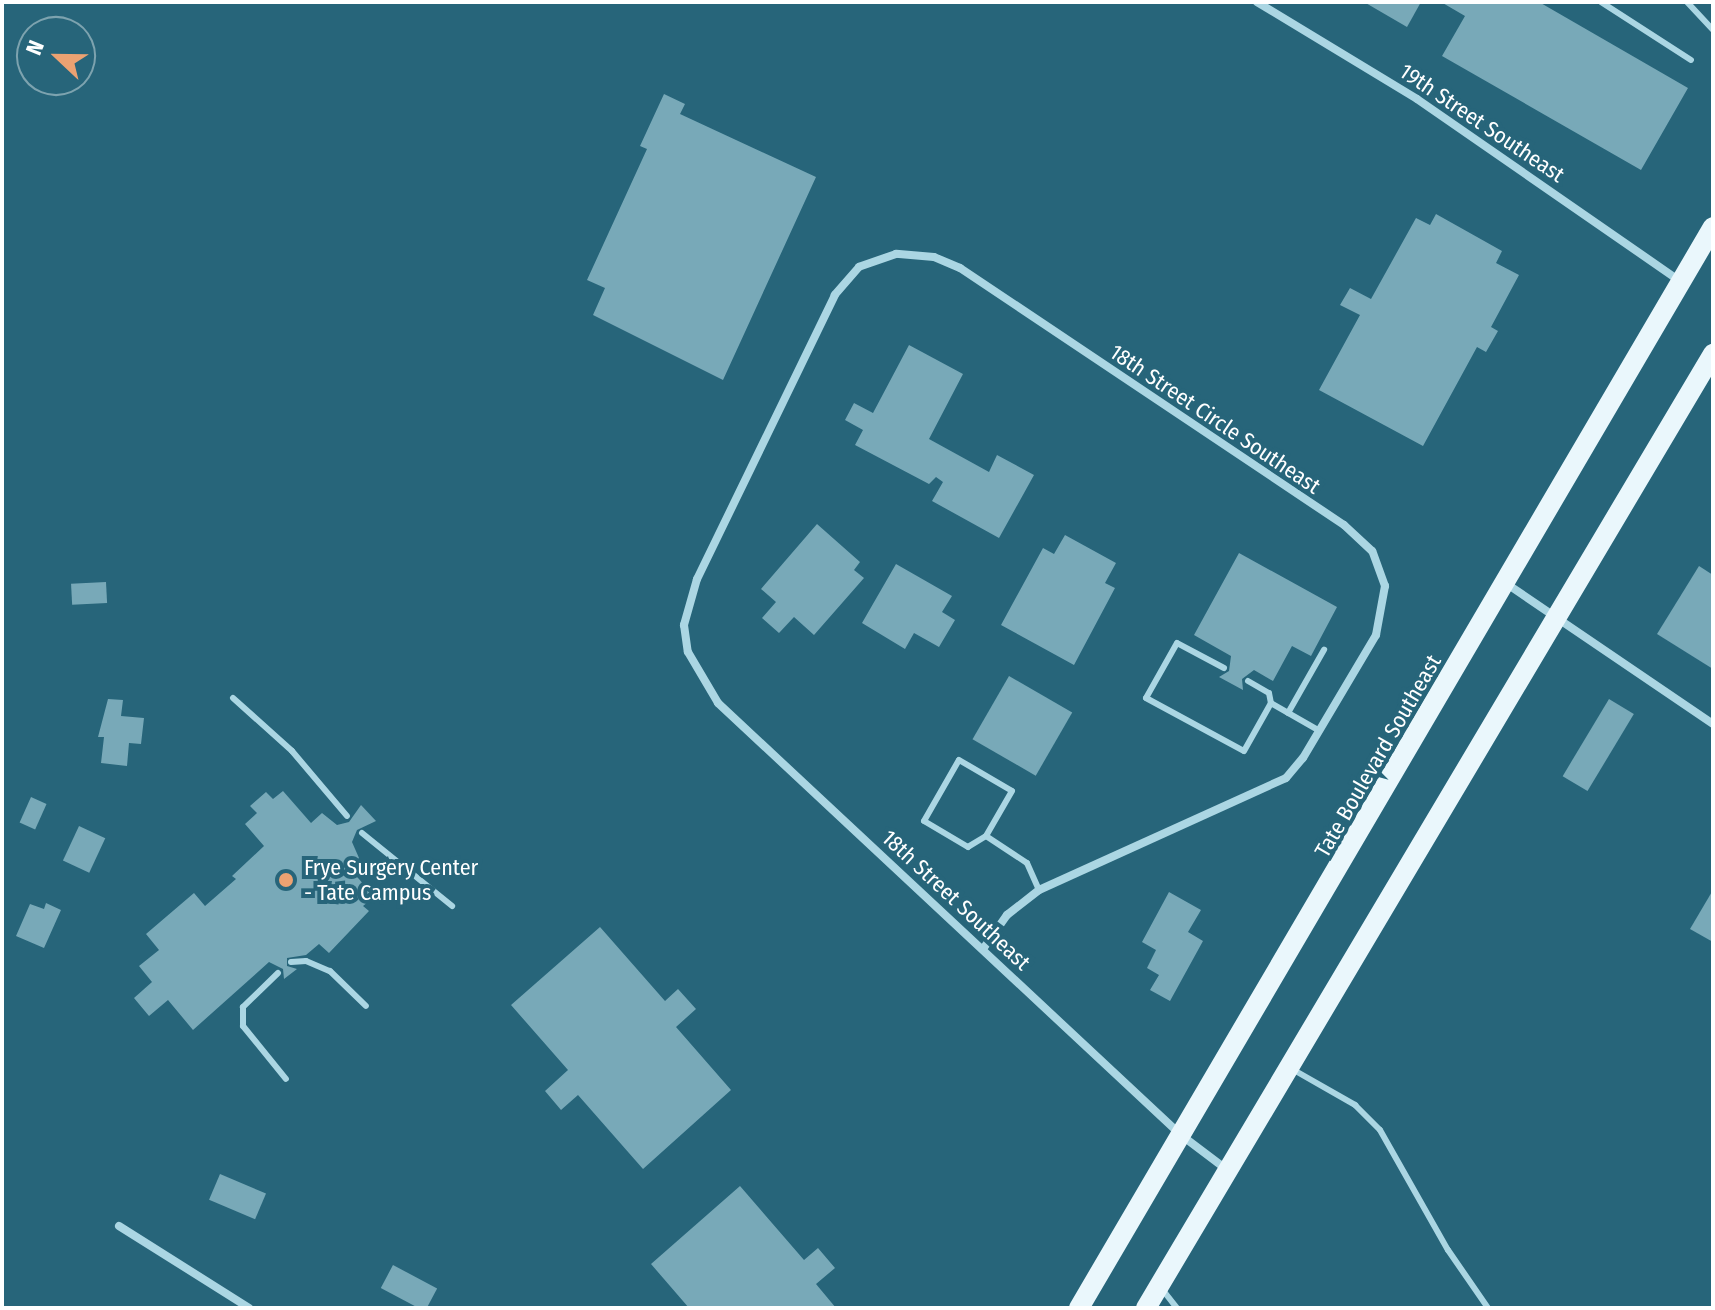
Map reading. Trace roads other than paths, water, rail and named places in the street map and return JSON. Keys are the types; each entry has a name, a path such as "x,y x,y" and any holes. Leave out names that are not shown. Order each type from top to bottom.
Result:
{"main road":[{"name":"Tate Boulevard Southeast","path":"1079,1308 1507,584 1713,227"},
{"path":"1146,1308 1713,354"}],"street":[{"name":"19th Street Southeast","path":"1257,2 1417,99 1681,282"},
{"name":"18th Street Circle Southeast","path":"685,638 697,579 835,295 869,262 915,254 960,268 1364,541 1382,573 1384,611 1376,635 1295,769 1275,785 1039,890 1007,915 983,949"},
{"path":"1507,584 1713,724"},
{"name":"18th Street Southeast","path":"685,638 697,673 718,703 1181,1135 1227,1170"},
{"path":"119,1226 249,1308"}],"lane":[{"path":"1601,2 1691,60"},
{"path":"1687,2 1713,30"},
{"path":"1224,668 1177,643 1146,698 1244,751 1271,703 1269,693 1248,681"},
{"path":"1288,713 1324,650"},
{"path":"233,698 292,751 347,816"},
{"path":"1271,703 1318,730"},
{"path":"959,760 1012,791 986,836 968,847 924,821 959,760"},
{"path":"362,833 452,906"},
{"path":"986,836 1027,863 1039,890"},
{"path":"291,962 306,961 330,971 366,1006"},
{"path":"278,973 243,1007 243,1026 286,1079"},
{"path":"1289,1067 1355,1105 1380,1130 1448,1250 1488,1308"},
{"path":"1158,1285 1177,1308"}],"place":[{"name":"Frye Surgery Center - Tate Campus","path":"286,880"}]}
